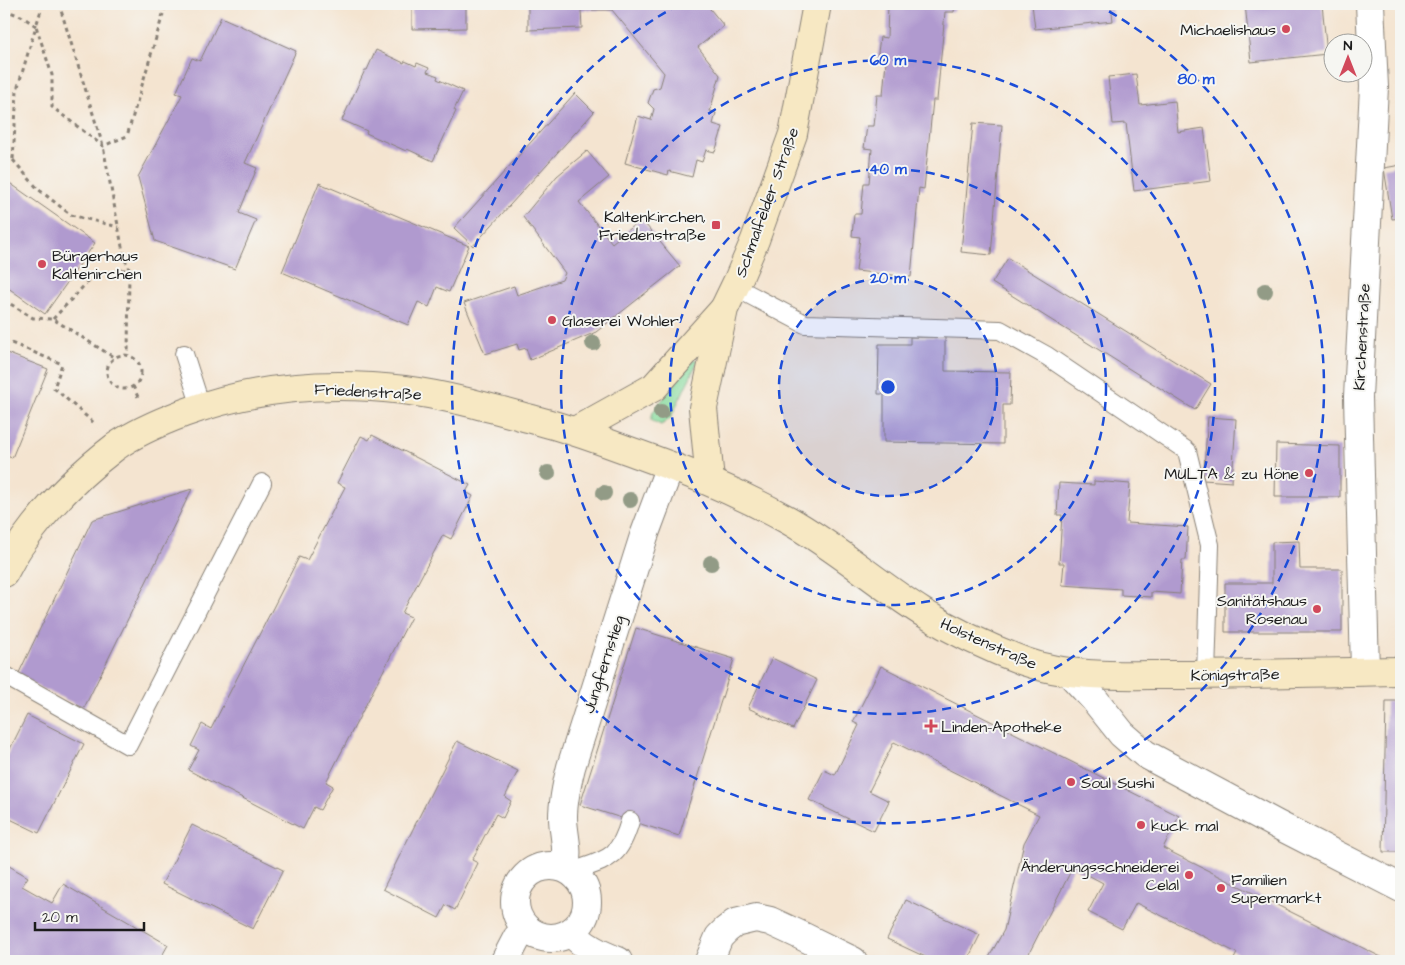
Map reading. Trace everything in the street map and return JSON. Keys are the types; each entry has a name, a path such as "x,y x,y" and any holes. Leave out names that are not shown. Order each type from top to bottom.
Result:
{"main road":[{"name":"Schmalfelder Straße","path":"710,481 704,408 729,298 755,240 793,134 817,4"},
{"name":"Schmalfelder Straße","path":"575,431 654,387 729,298"},
{"name":"Friedenstraße","path":"4,573 24,540 51,506 84,473 118,445 158,422 200,407 249,394 291,388 354,387 405,390 507,412 575,431 670,466"},
{"name":"Holstenstraße","path":"670,466 710,481 789,521 838,552 923,612 958,632 1028,663 1070,672"},
{"name":"Königstraße","path":"1070,672 1126,675 1206,675 1401,671"}],"street":[{"name":"Kirchenstraße","path":"1365,671 1358,397 1374,87 1370,4"},
{"name":"Jungfernstieg","path":"568,870 563,816 565,794 571,767 644,536 670,466"},
{"path":"1070,672 1122,734 1145,754 1401,888"},
{"path":"553,866 568,870 581,882 586,895 585,915 581,923 571,932 558,938 538,936 526,929 518,918 515,894 520,883 529,873 541,867 553,866"},
{"path":"710,961 719,937 726,930 735,923 756,918 770,921 853,961"},
{"path":"505,961 517,938 526,929"},
{"path":"571,932 578,941 589,948 618,961"}],"lane":[{"path":"729,298 805,324 1000,330 1047,356 1187,451 1210,545 1206,675"},
{"path":"184,354 200,407"},
{"path":"4,675 128,745 262,482"},
{"path":"568,870 612,856 620,847 630,821"}],"path":[{"path":"13,160 17,90 42,4"},
{"path":"59,4 102,146 124,257 130,269 128,355"},
{"path":"102,146 127,136 166,4"},
{"path":"4,10 21,16 36,26 52,75 52,108 102,146"},
{"path":"4,155 13,160 38,189 71,215 118,227"},
{"path":"53,319 94,275 130,269"},
{"path":"4,300 32,318 53,319 116,358"},
{"path":"4,340 62,364 54,388 118,445"},
{"path":"128,355 138,363 141,369 141,376 133,386 120,388 110,381 108,368 110,362 116,358 128,355"}],"green space":[{"path":"694,359 698,361 670,419 661,425 651,420 653,412"}],"building":[{"path":"412,4 466,4 466,28 412,29"},
{"path":"528,4 706,4 724,26 698,47 720,75 710,111 716,113 713,124 723,127 715,152 706,150 702,162 696,160 692,177 669,171 668,175 625,163 638,116 651,120 654,109 648,103 653,89 660,87 664,73 612,10 581,10 582,28 528,30"},
{"path":"888,4 955,4 954,12 945,12 937,100 933,100 924,189 919,188 911,277 856,271 860,237 852,236 854,214 861,214 864,183 869,183 872,149 864,148 867,126 874,126 877,95 883,95 886,61 877,60 880,37 887,38"},
{"path":"1032,4 1111,4 1113,21 1035,29"},
{"name":"Michaelishaus","path":"1185,4 1219,4 1219,5 1185,9"},
{"name":"Michaelishaus","path":"1245,4 1322,4 1325,32 1322,32 1322,55 1251,62"},
{"path":"221,17 296,51 245,163 257,168 239,213 256,220 235,269 155,241 138,177 182,95 176,93 192,58 200,61"},
{"path":"376,50 404,63 405,61 416,66 417,63 429,68 427,72 438,76 437,79 463,91 433,161 366,133 367,131 342,120"},
{"path":"1136,74 1140,105 1175,101 1178,132 1204,128 1211,181 1134,191 1126,123 1113,124 1108,77"},
{"path":"575,93 594,112 473,246 454,228"},
{"path":"973,123 1002,125 991,255 961,252"},
{"path":"587,151 609,177 579,202 612,243 641,219 680,266 596,332 530,360 526,348 519,350 517,344 485,354 464,303 514,286 517,295 562,280 565,273 523,217 557,176"},
{"path":"1401,165 1401,218 1392,219 1384,168"},
{"name":"Bürgerhaus Kaltenirchen","path":"4,179 95,243 45,314 4,285"},
{"path":"319,183 469,246 449,292 437,287 429,307 418,302 408,325 282,272"},
{"path":"1008,258 1211,384 1195,410 992,283"},
{"path":"910,337 945,337 945,371 1011,372 1010,405 1003,405 1003,444 884,442 884,394 878,394 879,344 910,344"},
{"path":"4,352 48,369 12,458 4,455"},
{"path":"1208,417 1236,419 1232,482 1203,480"},
{"path":"372,435 470,485 466,492 473,496 451,539 443,535 402,613 411,617 326,782 333,786 320,810 314,807 303,829 188,770 199,750 191,746 202,724 211,729 299,557 307,560 345,487 337,483 361,436 369,440"},
{"path":"1276,444 1340,446 1340,497 1275,497"},
{"path":"1094,481 1130,484 1127,523 1188,527 1186,560 1182,560 1180,594 1151,592 1151,597 1121,595 1121,589 1062,585 1064,563 1059,563 1062,515 1057,515 1059,483 1094,485"},
{"path":"192,489 84,708 17,677 92,520"},
{"path":"1299,541 1300,569 1342,569 1342,632 1225,632 1225,583 1272,583 1272,542"},
{"path":"636,628 734,659 679,836 580,805"},
{"path":"772,658 817,680 793,729 748,708"},
{"path":"881,666 1179,816 1163,848 1389,961 1239,961 1234,959 1237,953 1136,903 1122,929 1088,912 1103,883 1073,867 1025,961 987,961 1004,930 1024,843 1039,815 894,742 869,791 889,801 874,831 809,800 824,770 835,775 859,725 853,722"},
{"path":"1386,701 1401,701 1401,852 1383,852"},
{"path":"27,715 84,744 39,833 4,816 4,761"},
{"path":"457,741 518,771 505,797 511,801 503,818 496,814 472,860 478,863 455,910 446,905 439,918 383,889"},
{"path":"192,825 283,870 253,929 162,884"},
{"path":"4,863 28,877 22,886 52,903 63,884 168,945 159,961 4,961"},
{"path":"906,900 980,935 967,961 934,961 887,939"}],"place":[{"name":"Michaelishaus","path":"1286,29"},
{"name":"Kaltenkirchen, Friedenstraße","path":"716,225"},
{"name":"Bürgerhaus Kaltenirchen","path":"42,264"},
{"name":"Glaserei Wohler","path":"552,320"},
{"name":"MULTA & zu Höne","path":"1309,473"},
{"name":"Sanitätshaus Rosenau","path":"1317,609"},
{"name":"Linden-Apotheke","path":"931,726"},
{"name":"Soul Sushi","path":"1071,782"},
{"name":"kuck mal","path":"1141,825"},
{"name":"Änderungsschneiderei Celal","path":"1189,875"},
{"name":"Familien Supermarkt","path":"1221,888"}]}
